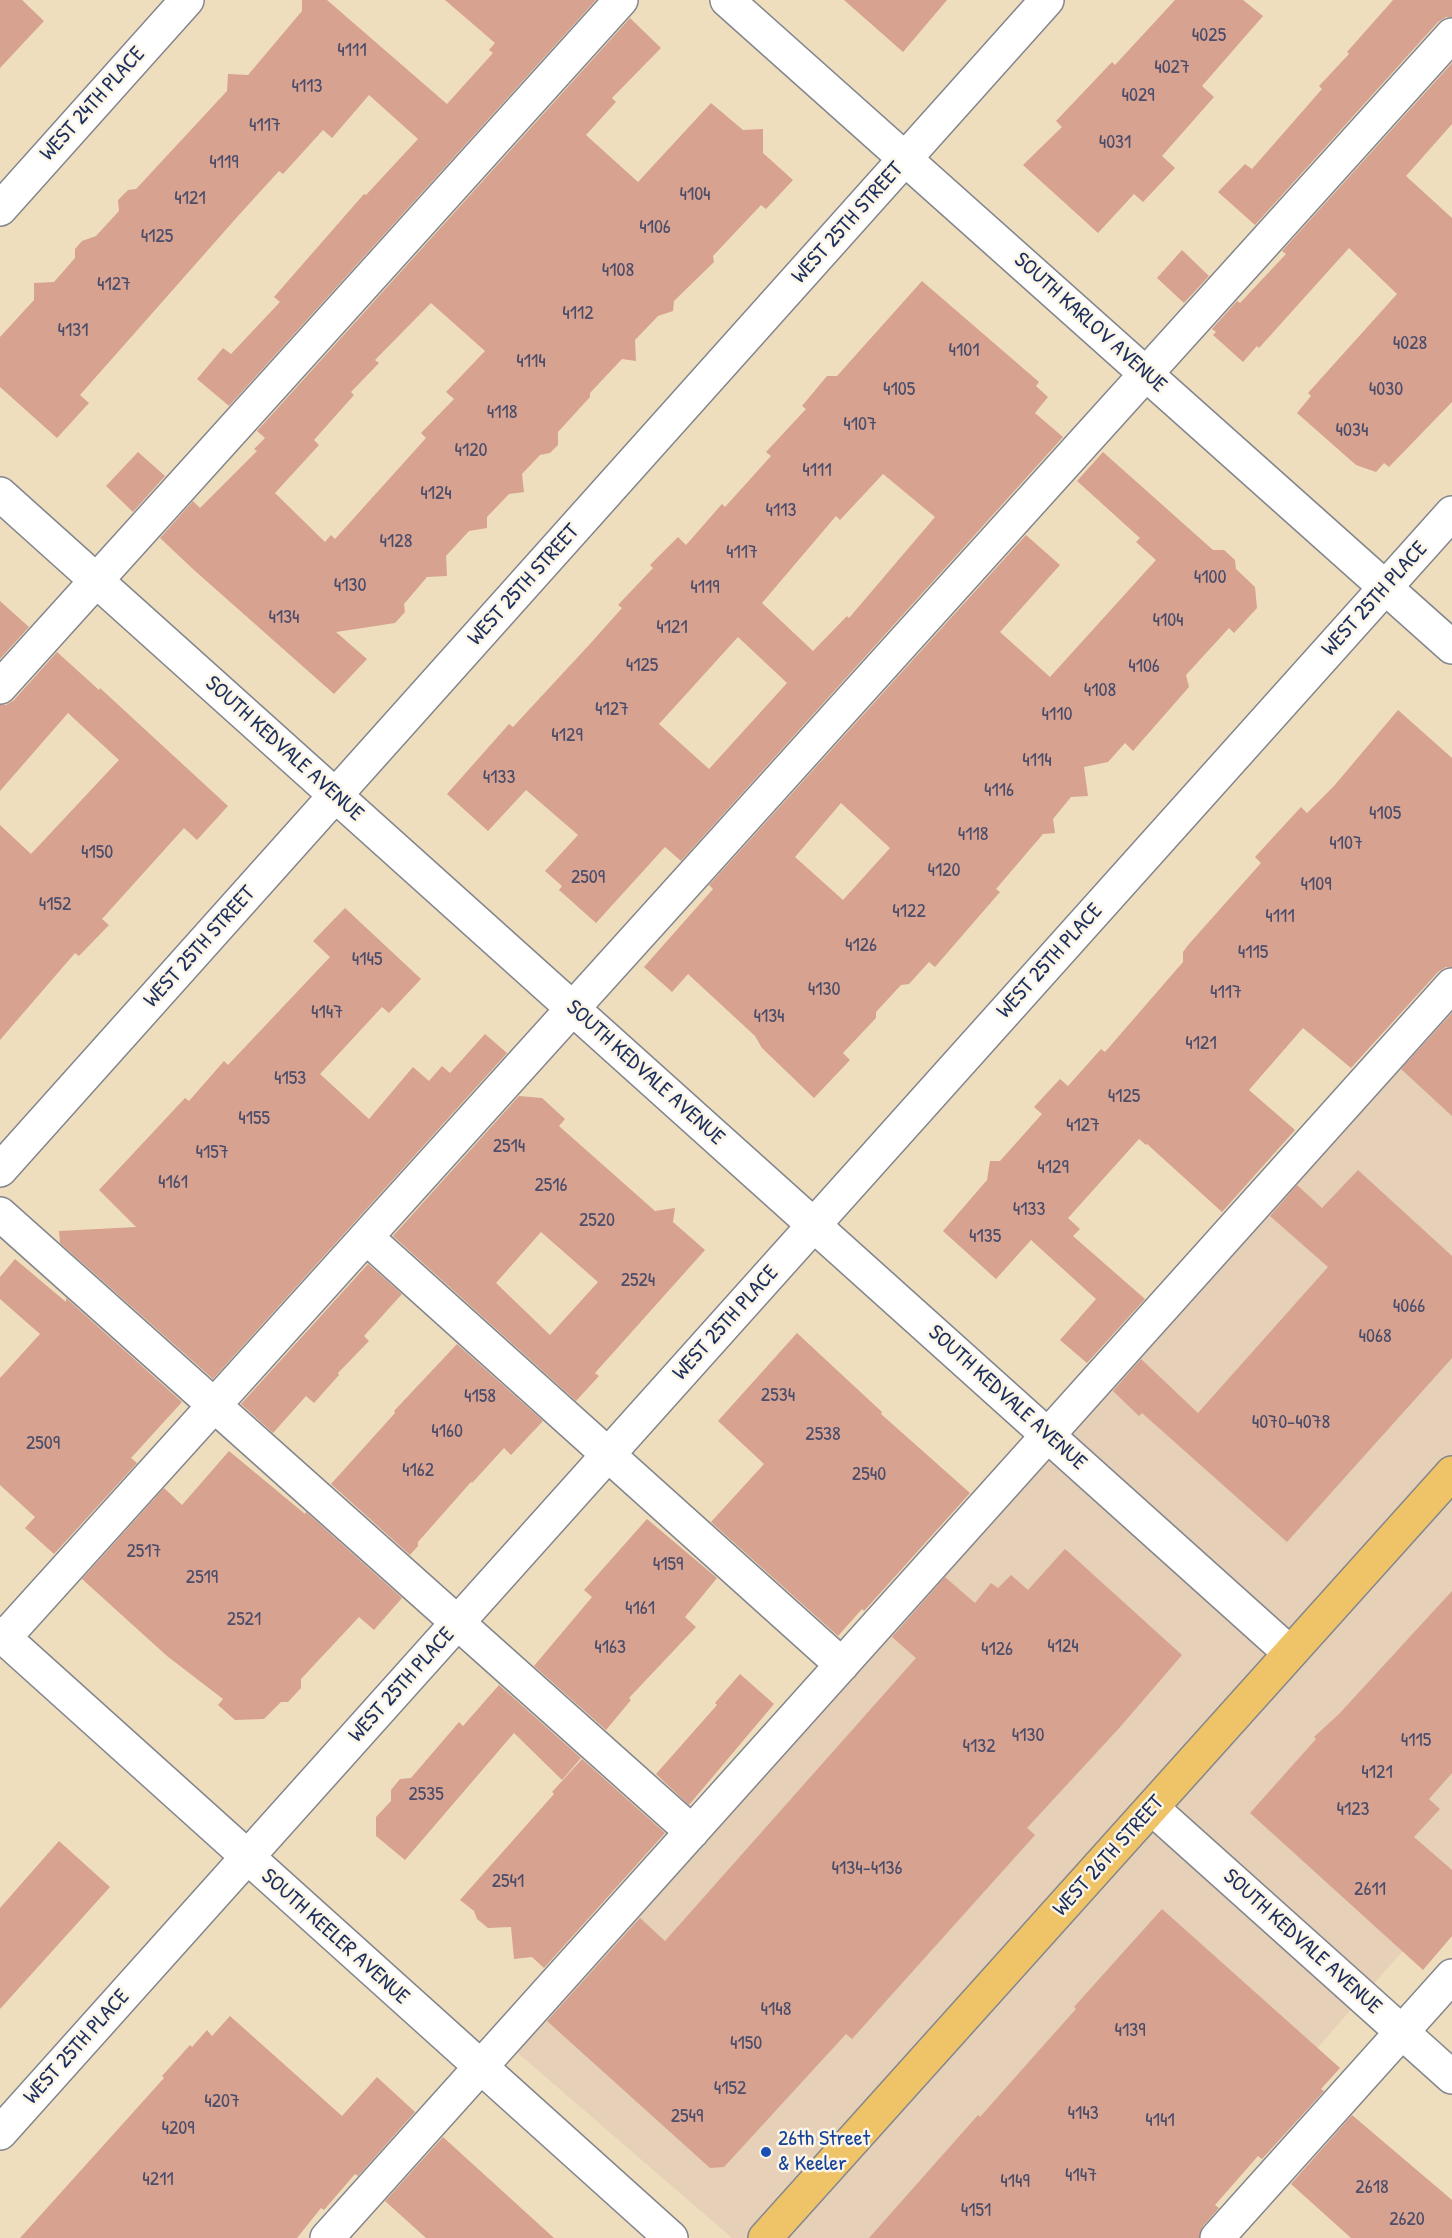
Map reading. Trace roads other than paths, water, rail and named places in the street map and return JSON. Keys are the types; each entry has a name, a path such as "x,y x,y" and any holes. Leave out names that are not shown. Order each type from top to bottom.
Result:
{"main road":[{"name":"WEST 26TH STREET","path":"765,2238 1452,1473"}],"street":[{"name":"WEST 24TH PLACE","path":"0,209 187,0"},
{"path":"0,687 621,0"},
{"name":"SOUTH KARLOV AVENUE","path":"727,0 1452,647"},
{"name":"WEST 25TH STREET","path":"0,1170 1047,0"},
{"path":"2,1636 214,1405 1452,35"},
{"name":"SOUTH KEDVALE AVENUE","path":"0,494 1290,1653"},
{"name":"WEST 25TH PLACE","path":"0,2133 1452,513"},
{"path":"335,2235 481,2066 1452,985"},
{"path":"0,1214 692,1832"},
{"path":"366,1237 842,1665"},
{"name":"SOUTH KEELER AVENUE","path":"2,1636 671,2238"},
{"name":"SOUTH KEDVALE AVENUE","path":"1152,1808 1452,2077"},
{"path":"1216,2238 1452,1976"}],"place":[{"name":"26th Street & Keeler","path":"766,2152"}]}
